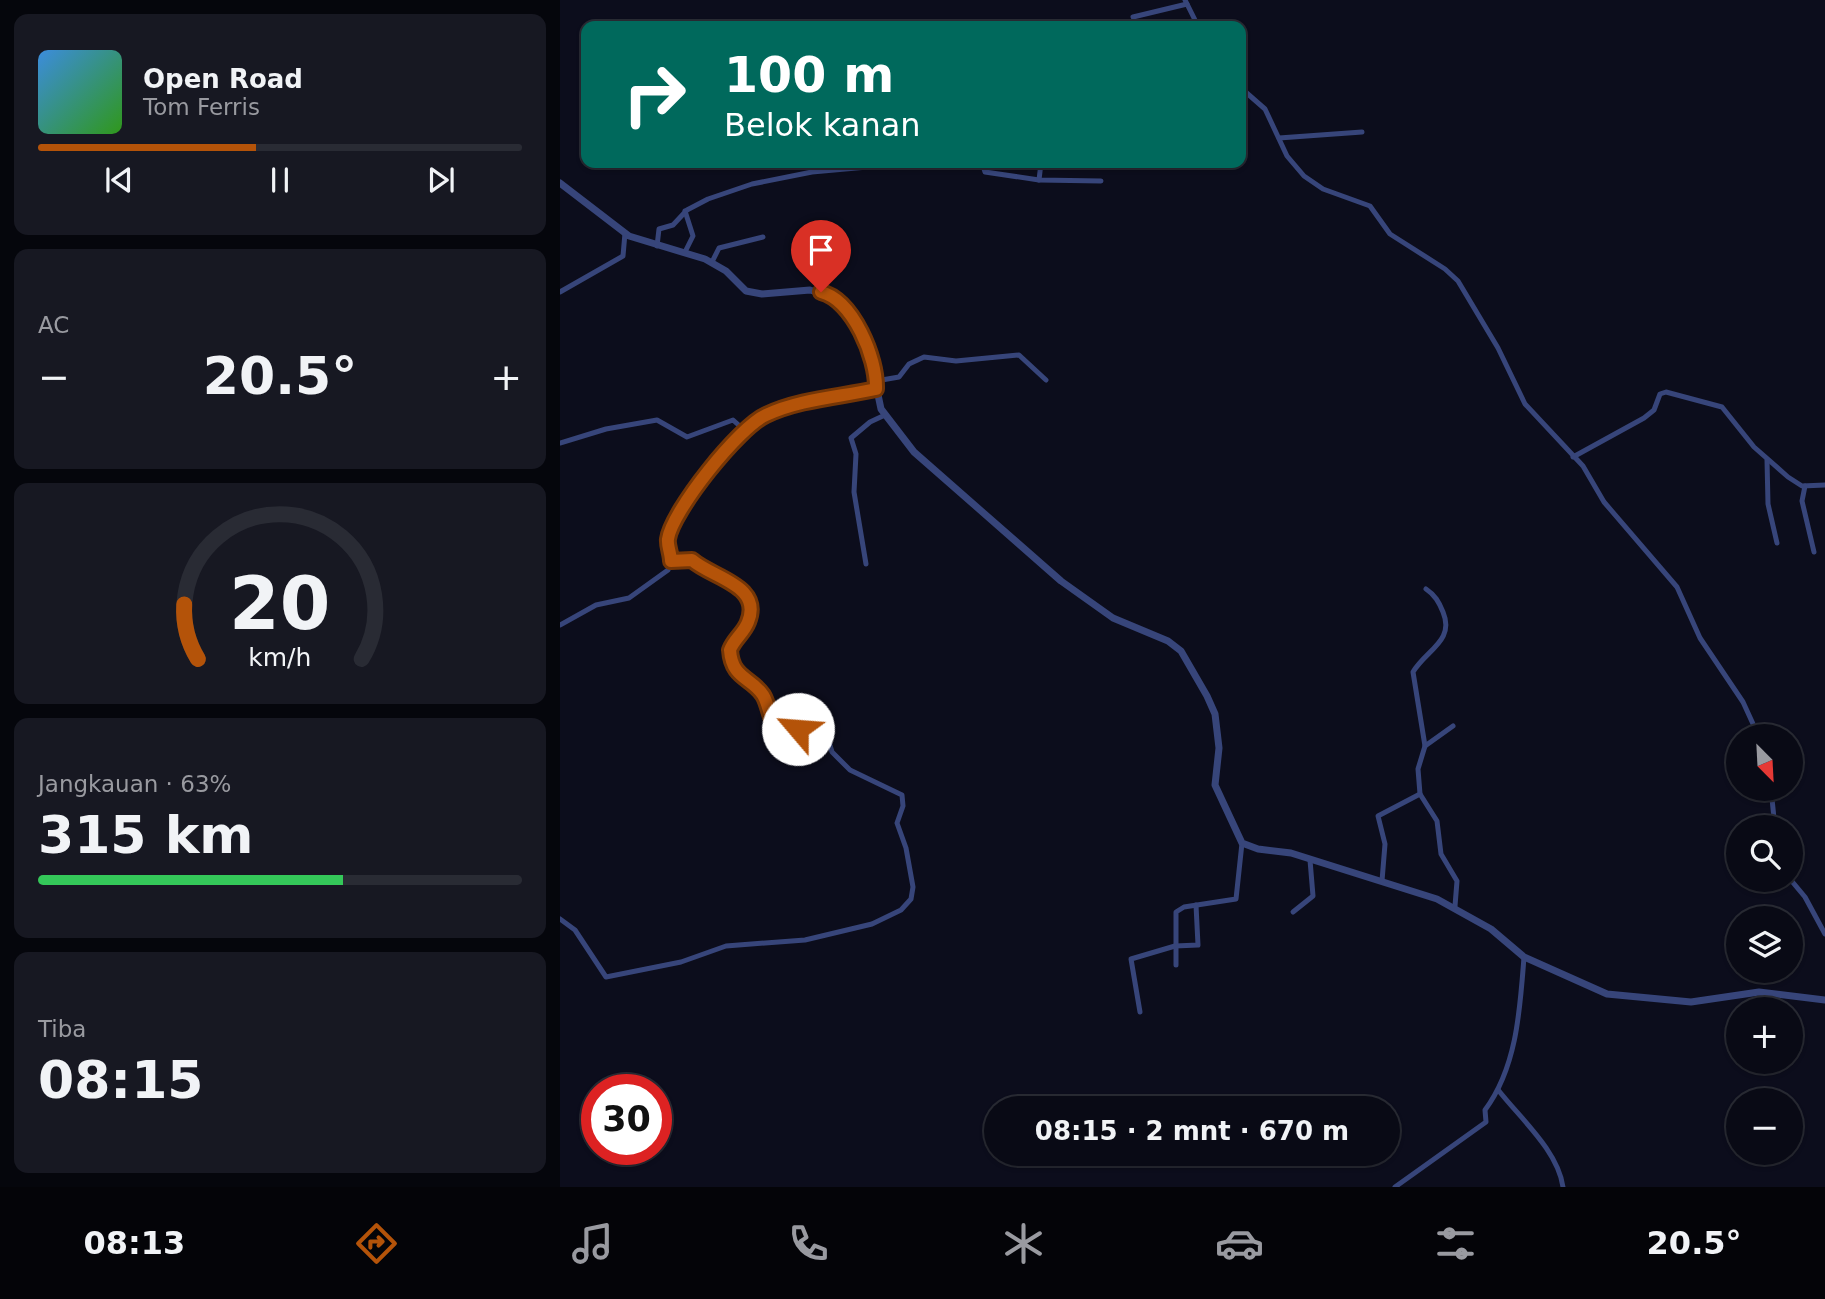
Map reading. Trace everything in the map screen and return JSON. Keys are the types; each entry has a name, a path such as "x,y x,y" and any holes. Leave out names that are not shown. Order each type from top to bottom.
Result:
{"street":[{"path":"1133,17 1186,2 1196,21"},
{"path":"1246,92 1265,109 1292,164 1309,181 1370,206 1390,234 1458,281 1498,348 1525,404 1583,466 1604,502 1677,587 1695,629 1739,694 1753,724"},
{"path":"1279,138 1362,132"},
{"path":"657,246 659,229 673,225 685,211 720,194 789,176 865,168"},
{"path":"984,168 987,173 1039,180 1101,181"},
{"path":"1039,180 1040,168"},
{"path":"560,183 625,233 657,246 712,262 746,291 762,294 810,290 836,298 867,342 885,415 930,468 1049,572 1113,618 1178,648 1212,707 1219,748 1216,785 1242,843 1237,899 1180,908 1176,912 1176,965"},
{"path":"685,211 693,236 685,252"},
{"path":"560,292 623,257 625,233"},
{"path":"712,262 719,248 763,237"},
{"path":"560,625 596,605 620,601 638,593 668,570 671,561 668,540 677,513 743,429 766,415 899,377 909,364 924,357 956,361 1019,355 1046,380"},
{"path":"1573,457 1644,418 1654,410 1660,394 1666,392 1722,408 1766,458 1788,477 1805,486 1825,485"},
{"path":"866,564 855,500 853,470 856,454 851,438 870,422 885,415"},
{"path":"560,443 606,429 657,420 687,437 733,420 743,429"},
{"path":"1766,458 1768,503 1777,543"},
{"path":"1805,486 1802,501 1814,552"},
{"path":"560,919 575,930 606,977 681,962 726,946 798,941 872,924 901,910 912,899 913,887 906,848 897,823 903,806 902,795 850,770 832,752 826,732 818,728 789,729 773,722 764,697 740,675 730,656 732,644 746,628 752,611 746,592 708,573 692,560 671,561"},
{"path":"1426,589 1434,594 1440,604 1447,626 1444,638 1413,671 1425,746 1418,769 1420,794 1437,821 1443,859 1457,881 1455,906"},
{"path":"1425,746 1453,726"},
{"path":"1382,880 1384,844 1378,816 1420,794"},
{"path":"1242,843 1258,849 1284,851 1382,880 1455,906 1491,929 1524,957 1595,990 1628,998 1690,1002 1759,992 1825,1000"},
{"path":"1293,912 1314,893 1310,860"},
{"path":"1801,892 1825,934"},
{"path":"1140,1012 1131,960 1175,946 1192,947 1199,943 1196,905"},
{"path":"1395,1187 1485,1122 1485,1110 1499,1091 1517,1021 1524,957"},
{"path":"1499,1091 1551,1158 1561,1175 1563,1187"}],"route":[{"path":"798,729 789,729 773,722 764,697 740,675 730,656 732,644 750,620 751,603 746,592 708,573 688,558 671,561 668,540 674,529 677,513 743,429 766,415 794,405 876,389 873,361 864,337 842,304 829,293 821,292"}]}
